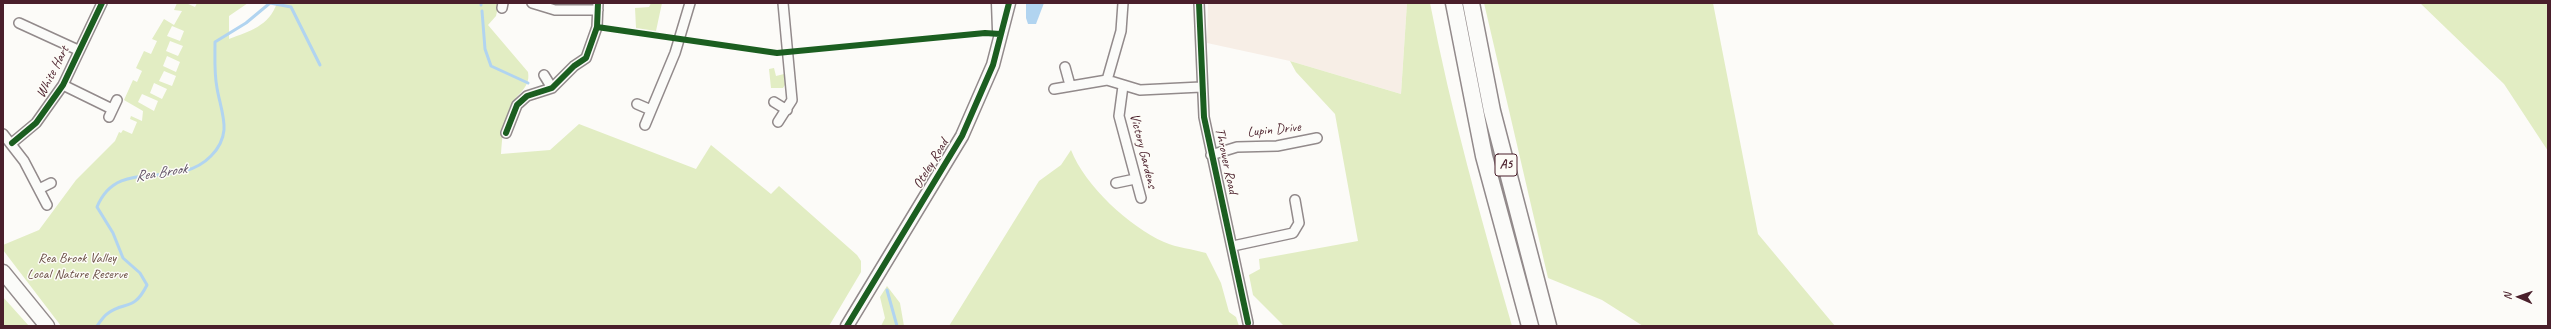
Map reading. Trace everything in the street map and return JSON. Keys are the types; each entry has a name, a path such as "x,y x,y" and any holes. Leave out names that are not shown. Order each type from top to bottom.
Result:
{"highway":[{"name":"A5","path":"1454,3 1484,156 1530,326"},
{"name":"A5","path":"1471,3 1492,111 1548,326"}],"main road":[{"name":"Oteley Road","path":"998,3 1000,34"},
{"name":"Oteley Road","path":"846,326 962,136 988,76 1009,3"},
{"path":"3,272 47,326"}],"street":[{"name":"White Hart","path":"12,143 36,123 63,85 78,50 102,3"},
{"path":"506,133 517,105 528,96 552,88 574,66 586,58 597,27 598,6 555,10 532,3"},
{"path":"645,125 675,53 690,3"},
{"path":"778,122 792,100 783,3"},
{"path":"1107,80 1121,31 1123,3"},
{"name":"Thrower Road","path":"1199,3 1201,88 1204,117 1233,246 1248,323"},
{"path":"19,23 78,50"},
{"path":"1065,67 1070,85"},
{"path":"544,75 552,88"},
{"path":"1054,89 1070,85 1107,80 1123,86 1153,91 1201,88"},
{"path":"63,85 110,113 117,100"},
{"name":"Victory Gardens","path":"1123,86 1119,116 1140,198"},
{"path":"774,102 787,110"},
{"path":"636,104 651,110"},
{"path":"3,134 12,143 47,205"},
{"name":"Lupin Drive","path":"1212,155 1238,147 1277,146 1317,138"},
{"path":"1116,183 1135,179"},
{"path":"39,189 51,183"},
{"path":"1233,246 1293,233 1299,223 1295,200"},
{"path":"854,326 862,309 864,295"}],"shaded area":[{"path":"1208,3 1407,3 1401,94 1290,61 1207,43"}],"green space":[{"name":"Rea Brook Valley Local Nature Reserve","path":"177,3 186,3 195,7 197,3 248,3 229,16 229,39 258,27 274,11 277,3 499,3 496,16 488,25 528,72 527,83 513,102 508,113 501,154 550,150 579,124 696,169 711,145 771,194 779,186 857,255 861,261 861,272 829,326 61,326 3,250 3,245 39,230 76,180 115,141 119,132 121,133 123,130 132,134 137,122 130,119 131,116 142,121 143,111 124,100 133,80 137,82 142,71 136,68 144,51 151,54 157,41 152,39 164,19 174,25 182,11 174,10","holes":["172,26 184,31 180,41 167,36","170,41 183,46 178,56 166,51","167,56 180,62 176,72 163,66","164,71 176,76 172,86 159,81","154,83 167,89 162,99 150,93","142,94 158,101 154,111 138,102"]},
{"path":"651,3 662,3 656,31 636,28 635,8 649,7"},
{"path":"1407,3 1430,3 1457,125 1512,326 1284,326 1253,295 1249,275 1260,269 1259,259 1358,241 1335,114 1296,72 1290,61 1401,94"},
{"path":"1484,3 1713,3 1758,234 1835,326 1643,326 1602,300 1548,278"},
{"path":"2420,3 2548,3 2548,151 2504,84"},
{"path":"774,68 776,76 784,74 785,85 783,88 771,88 769,69"},
{"path":"1071,150 1078,164 1098,191 1123,216 1164,242 1206,253 1221,283 1229,312 1236,317 1239,326 949,326 1039,181 1061,165"},
{"path":"887,286 900,303 904,326 881,326 885,318 880,297"},
{"path":"3,297 29,326 3,326"}],"water":[{"path":"1026,3 1044,3 1036,24 1028,24 1026,18"}],"waterway":[{"name":"Rea Brook","path":"97,326 104,317 113,310 133,303 142,294 147,285 140,273 123,258 113,233 97,207 106,191 119,182 133,178 181,172 197,166 216,151 223,138 224,125 215,77 215,42 246,23 270,3 291,7 320,65"},
{"path":"482,11 485,49 491,66 528,83"},
{"path":"887,290 897,326"}],"cycle path":[{"path":"12,143 36,123 63,85 102,3"},
{"path":"506,133 517,105 527,96 552,88 574,66 586,58 597,27 598,3"},
{"path":"847,326 962,136 993,65 1009,3"},
{"path":"1199,3 1204,117 1248,323"},
{"path":"597,27 777,53 985,33 1000,34"}]}
